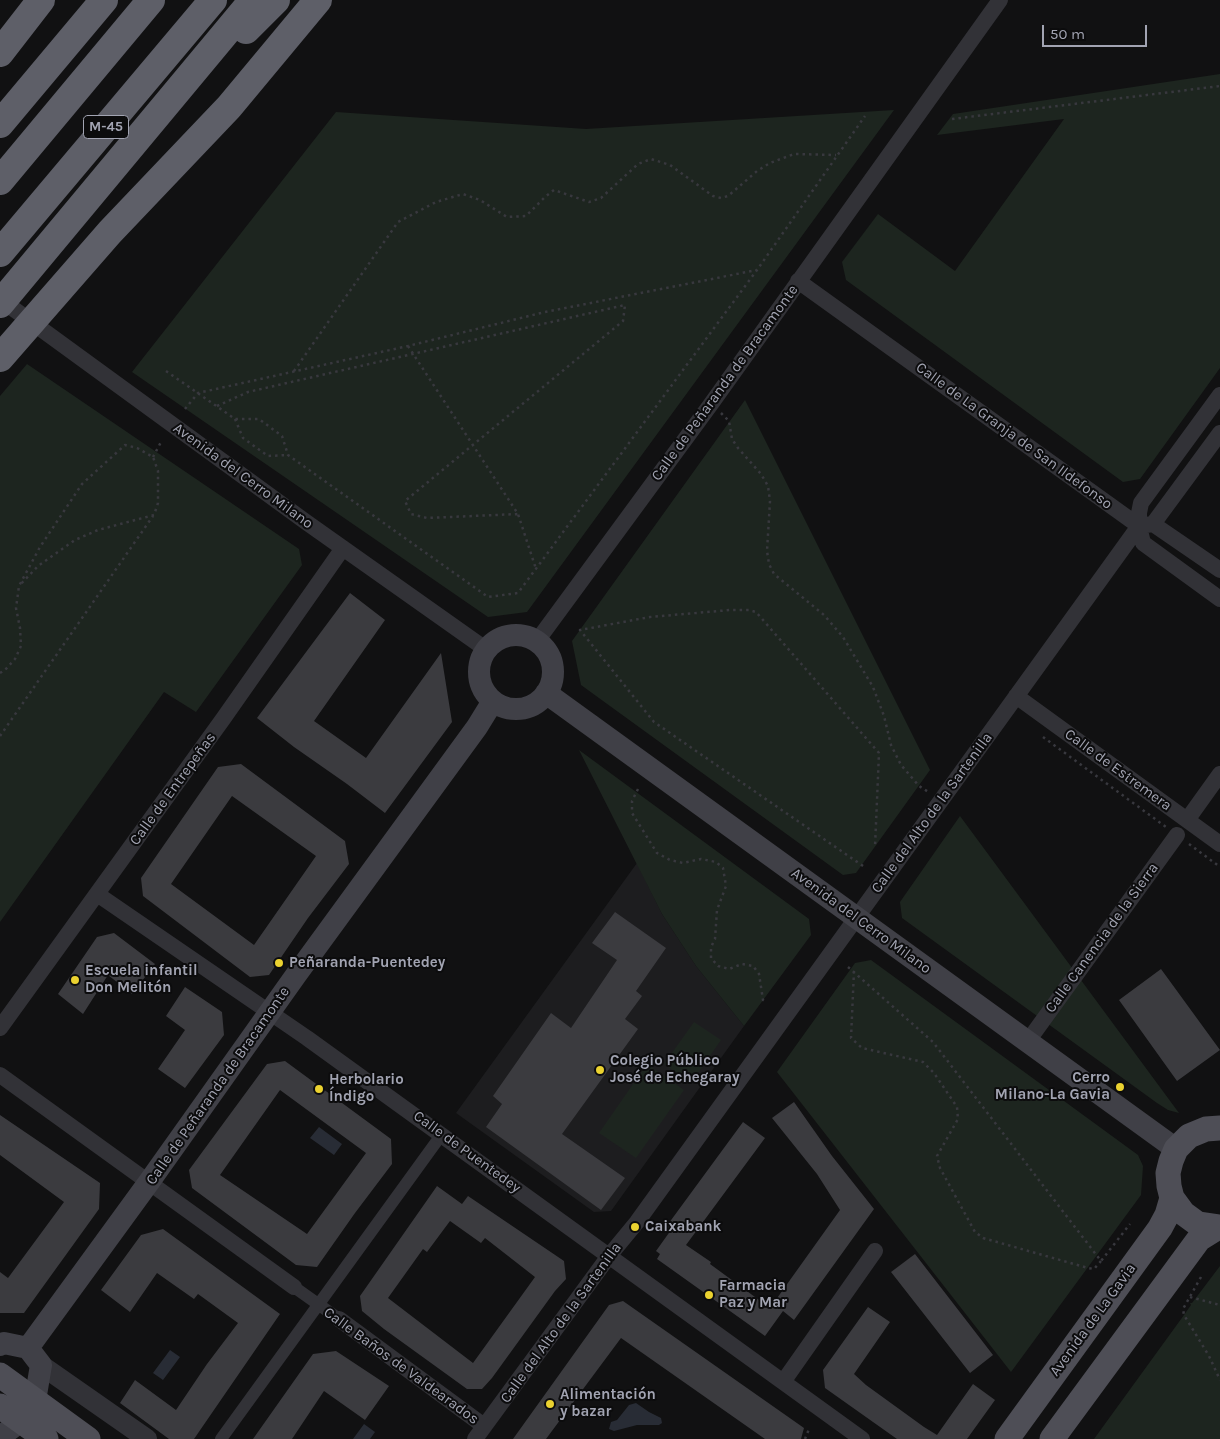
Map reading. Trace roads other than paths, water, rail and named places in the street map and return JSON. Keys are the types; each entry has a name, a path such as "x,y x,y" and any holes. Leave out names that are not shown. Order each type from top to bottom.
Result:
{"highway":[{"path":"0,53 41,0"},
{"path":"0,124 93,0"},
{"path":"0,124 104,0"},
{"name":"M-45","path":"0,182 151,0"},
{"name":"M-45","path":"0,254 213,0"},
{"path":"0,304 253,0"},
{"path":"84,203 276,0"},
{"path":"0,358 110,232 229,106 318,0"}],"main road":[{"path":"506,636 528,636 538,641 546,650 551,662 551,683 546,693 538,701 527,707 516,709 504,707 493,701 486,694 480,677 482,658 487,650 495,642 506,636"},
{"name":"Avenida del Cerro Milano","path":"546,693 1176,1149"},
{"name":"Calle de Peñaranda de Bracamonte","path":"28,1411 35,1357 149,1182 477,727 493,701"},
{"path":"1218,1228 1198,1224 1183,1213 1172,1198 1168,1173 1176,1149 1189,1136 1206,1129 1220,1128"},
{"name":"Avenida de La Gavia","path":"1007,1439 1160,1228 1167,1215 1172,1198"},
{"path":"1052,1439 1199,1239 1218,1228"},
{"path":"1,1343 35,1357"},
{"path":"0,1375 28,1411 46,1439"},
{"path":"0,1406 28,1411 88,1439"},
{"path":"0,1437 28,1411"}],"street":[{"name":"Calle de Peñaranda de Bracamonte","path":"538,641 711,404 910,123 1000,0"},
{"name":"Calle de La Granja de San Ildefonso","path":"798,281 1146,525 1220,570"},
{"name":"Avenida del Cerro Milano","path":"0,299 487,650"},
{"name":"Calle del Alto de la Sartenilla","path":"1146,525 1139,513 1141,503 1220,395"},
{"name":"Calle del Alto de la Sartenilla","path":"480,1433 636,1222 1016,696 1146,525 1220,433"},
{"name":"Calle de La Granja de San Ildefonso","path":"1146,525 1144,542 1220,599"},
{"name":"Calle de Entrepeñas","path":"0,1028 224,719 343,548"},
{"name":"Calle de Estremera","path":"1016,696 1220,844"},
{"path":"1187,820 1220,774"},
{"name":"Calle Canencia de la Sierra","path":"1028,1041 1177,835"},
{"name":"Calle de Puentedey","path":"97,894 271,1012 862,1439"},
{"name":"Calle Baños de Valdearados","path":"0,1075 339,1319 480,1433"},
{"name":"Calle Baños de Valdearados","path":"221,1439 442,1134"},
{"path":"783,1382 875,1252"},
{"path":"35,1357 147,1439"}],"place":[{"name":"Peñaranda-Puentedey","path":"279,963"},
{"name":"Escuela infantil Don Melitón","path":"75,980"},
{"name":"Colegio Público José de Echegaray","path":"600,1070"},
{"name":"Cerro Milano-La Gavia","path":"1120,1087"},
{"name":"Herbolario Índigo","path":"319,1089"},
{"name":"Caixabank","path":"635,1227"},
{"name":"Farmacia Paz y Mar","path":"709,1295"},
{"name":"Alimentación y bazar","path":"550,1404"}]}
